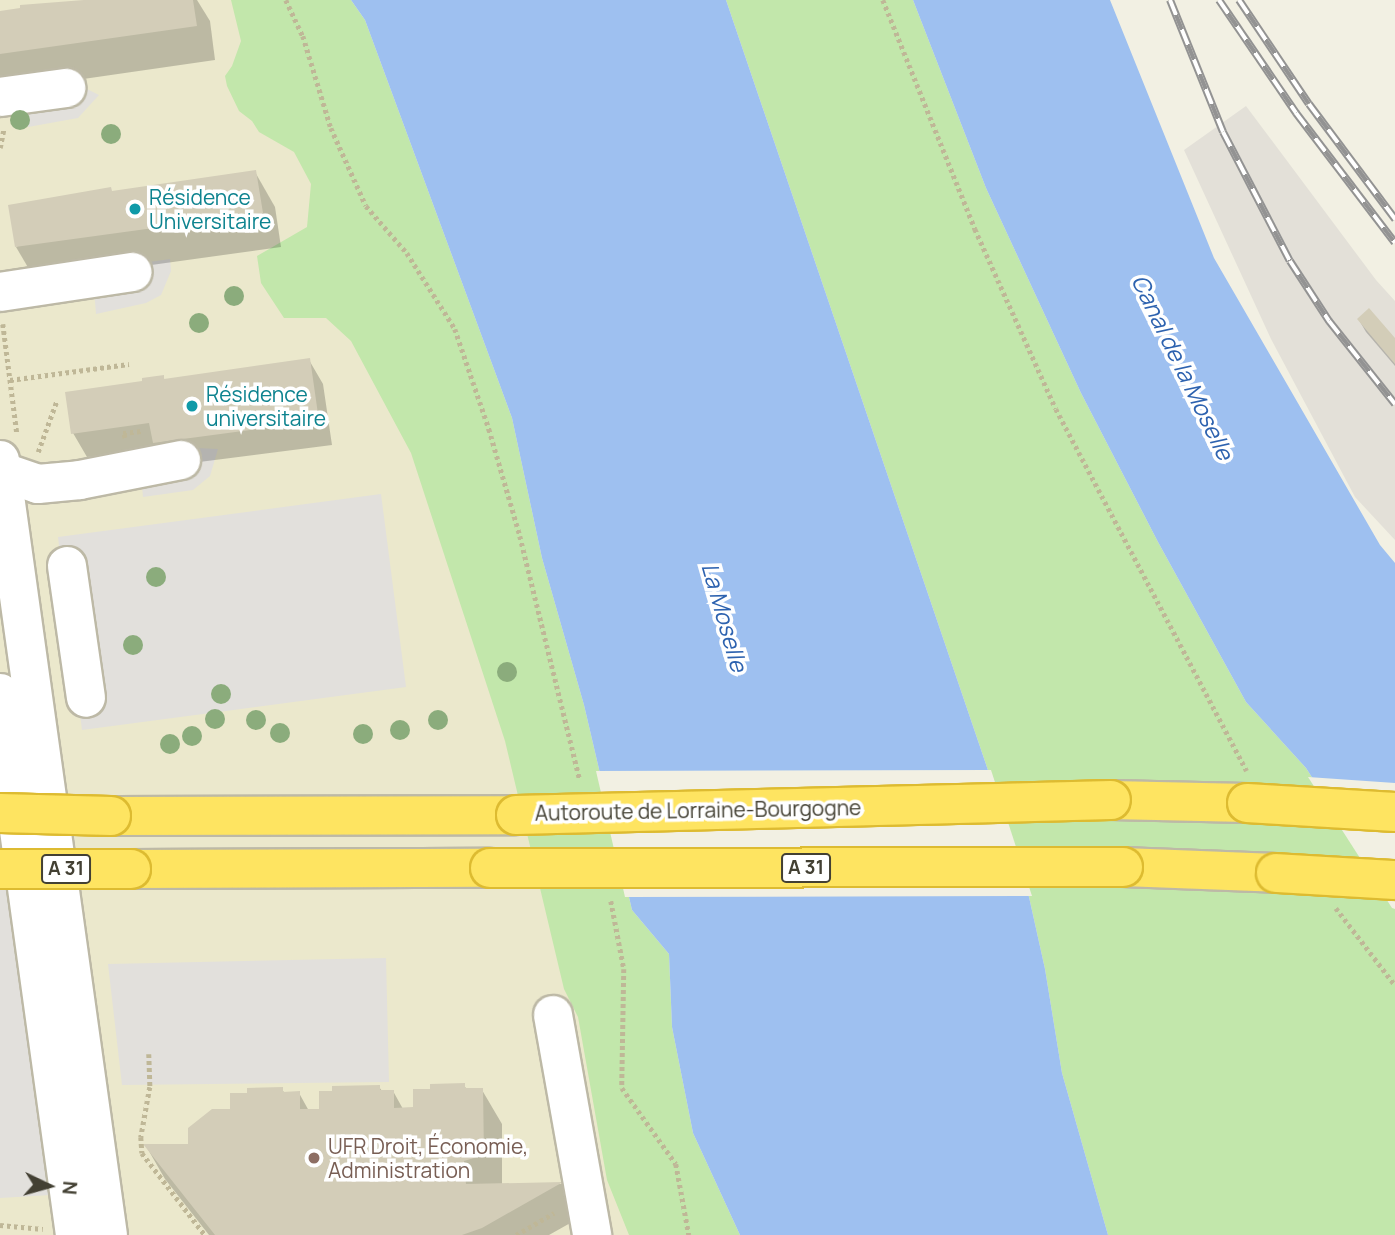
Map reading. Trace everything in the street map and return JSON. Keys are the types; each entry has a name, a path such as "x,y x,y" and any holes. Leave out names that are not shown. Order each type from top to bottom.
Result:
{"highway":[{"name":"Autoroute de Lorraine-Bourgogne","path":"0,813 111,816 516,815 1111,800 1247,803 1395,812"},
{"name":"A 31","path":"0,869 1122,867 1395,880"}],"street":[{"path":"0,97 66,88"},
{"path":"1,304 133,272"},
{"path":"10,471 38,484 80,480 181,460"},
{"path":"10,471 26,638 108,1235"},
{"path":"67,566 86,698"},
{"path":"26,638 76,631"},
{"path":"0,693 62,1233"},
{"path":"553,1015 592,1235"}],"path":[{"path":"286,0 303,36 331,128 366,206 407,253 455,329 489,429 520,536 584,794"},
{"path":"883,0 975,229 1056,409 1252,778"},
{"path":"1,304 10,380 10,471"},
{"path":"10,380 129,364"},
{"path":"10,471 57,400"},
{"path":"608,888 624,969 622,1088 676,1164 689,1235"},
{"path":"1334,905 1395,985"},
{"path":"149,1054 150,1087 141,1137 142,1153 205,1235"},
{"path":"516,1235 585,1195"},
{"path":"0,1225 62,1233"}],"shaded area":[{"path":"0,0 265,0 463,520 644,1235 0,1235"},
{"path":"81,86 99,95 78,118 28,127 25,104"},
{"path":"1246,106 1376,280 1395,301 1395,540 1355,497 1271,339 1184,150"},
{"path":"170,259 171,271 161,295 146,303 96,314 94,289 146,271 149,262"},
{"path":"197,448 218,449 210,476 193,490 143,497 141,476 196,456"},
{"path":"381,494 406,687 82,730 58,537"},
{"path":"0,813 51,1195 0,1198"},
{"path":"386,958 389,1082 122,1085 108,964"}],"green space":[{"path":"231,0 351,0 365,20 512,418 542,558 584,705 632,910 669,954 672,1027 693,1133 740,1235 629,1235 607,1180 578,1017 564,989 505,741 411,453 351,341 326,318 284,318 261,283 257,256 307,227 311,184 294,152 259,132 252,121 239,111 227,86 225,76 232,66 241,41"},
{"path":"726,0 913,0 986,188 1081,393 1158,542 1246,702 1306,768 1395,906 1395,1235 1108,1235 1062,1073 1045,969 1025,879"}],"water":[{"name":"La Moselle","path":"351,0 726,0 1025,879 1045,969 1062,1073 1108,1235 740,1235 693,1133 672,1027 669,954 632,910 584,705 542,558 512,418 365,20"},
{"name":"Canal de la Moselle","path":"913,0 1110,0 1214,258 1380,545 1395,563 1395,906 1306,768 1246,702 1158,542 1081,393 986,188"}],"pier":[{"path":"991,770 1032,896 625,897 596,771"},
{"path":"1308,777 1395,783 1395,909 1392,908"}],"building":[{"path":"84,0 193,0 197,26 0,54 0,11 20,8 20,5"},
{"name":"Résidence Universitaire","path":"256,170 263,213 15,247 8,205 111,187 112,191"},
{"path":"1369,308 1395,338 1395,364 1357,319"},
{"name":"Résidence universitaire","path":"310,358 319,421 153,443 149,423 71,434 65,392 142,381 142,378 164,375 164,379"},
{"name":"UFR Droit, Économie, Administration","path":"465,1083 465,1088 483,1088 484,1155 464,1161 466,1184 563,1182 482,1228 462,1235 215,1235 143,1144 188,1144 188,1128 212,1109 230,1109 230,1093 247,1093 247,1088 283,1087 283,1092 300,1091 300,1109 319,1109 319,1091 332,1091 332,1086 380,1085 380,1090 394,1090 394,1108 413,1107 413,1089 430,1089 430,1084"}],"railway":[{"path":"1170,0 1223,132 1290,261 1329,321 1395,404"},
{"path":"1219,0 1296,113 1395,243"},
{"path":"1239,0 1309,104 1395,219"}],"place":[{"name":"Résidence Universitaire","path":"135,209"},
{"name":"Résidence universitaire","path":"192,406"},
{"name":"UFR Droit, Économie, Administration","path":"314,1158"}]}
